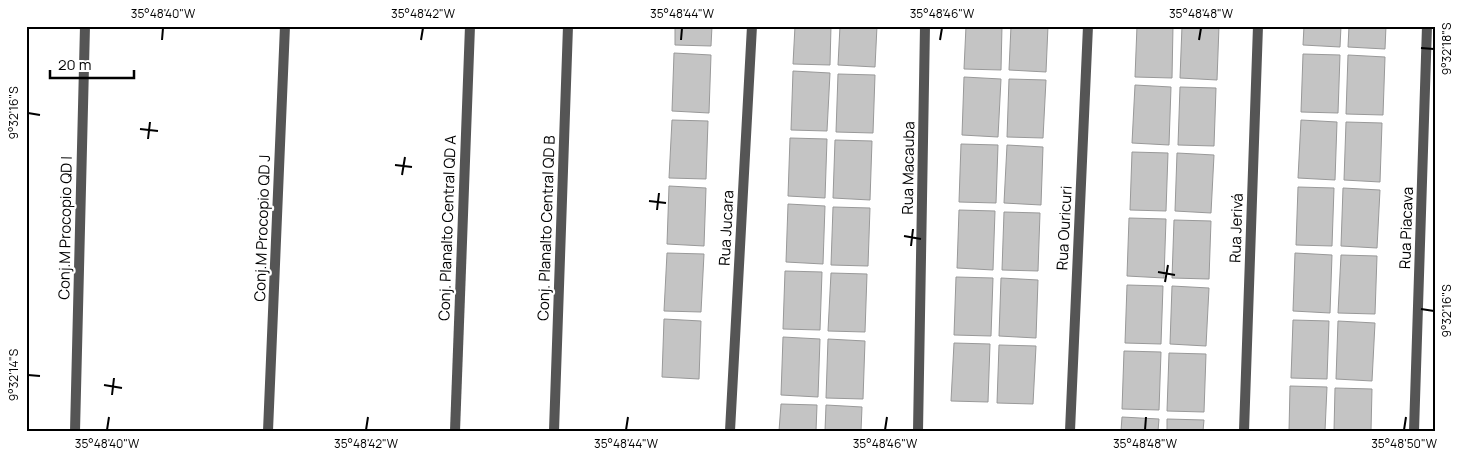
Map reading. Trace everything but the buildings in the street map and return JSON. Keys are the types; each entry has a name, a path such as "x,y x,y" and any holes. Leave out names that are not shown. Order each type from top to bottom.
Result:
{"street":[{"name":"Conj.M Procopio QD I","path":"75,431 85,26"},
{"name":"Conj.M Procopio QD J","path":"268,431 285,26"},
{"name":"Conj. Planalto Central QD A","path":"455,431 470,26"},
{"name":"Conj. Planalto Central QD B","path":"554,431 568,26"},
{"name":"Rua Jucara","path":"730,431 752,26"},
{"name":"Rua Macauba","path":"918,431 925,26"},
{"name":"Rua Ouricuri","path":"1070,431 1088,26"},
{"name":"Rua Jerivá","path":"1244,431 1258,26"},
{"name":"Rua Piacava","path":"1414,431 1428,26"}]}
